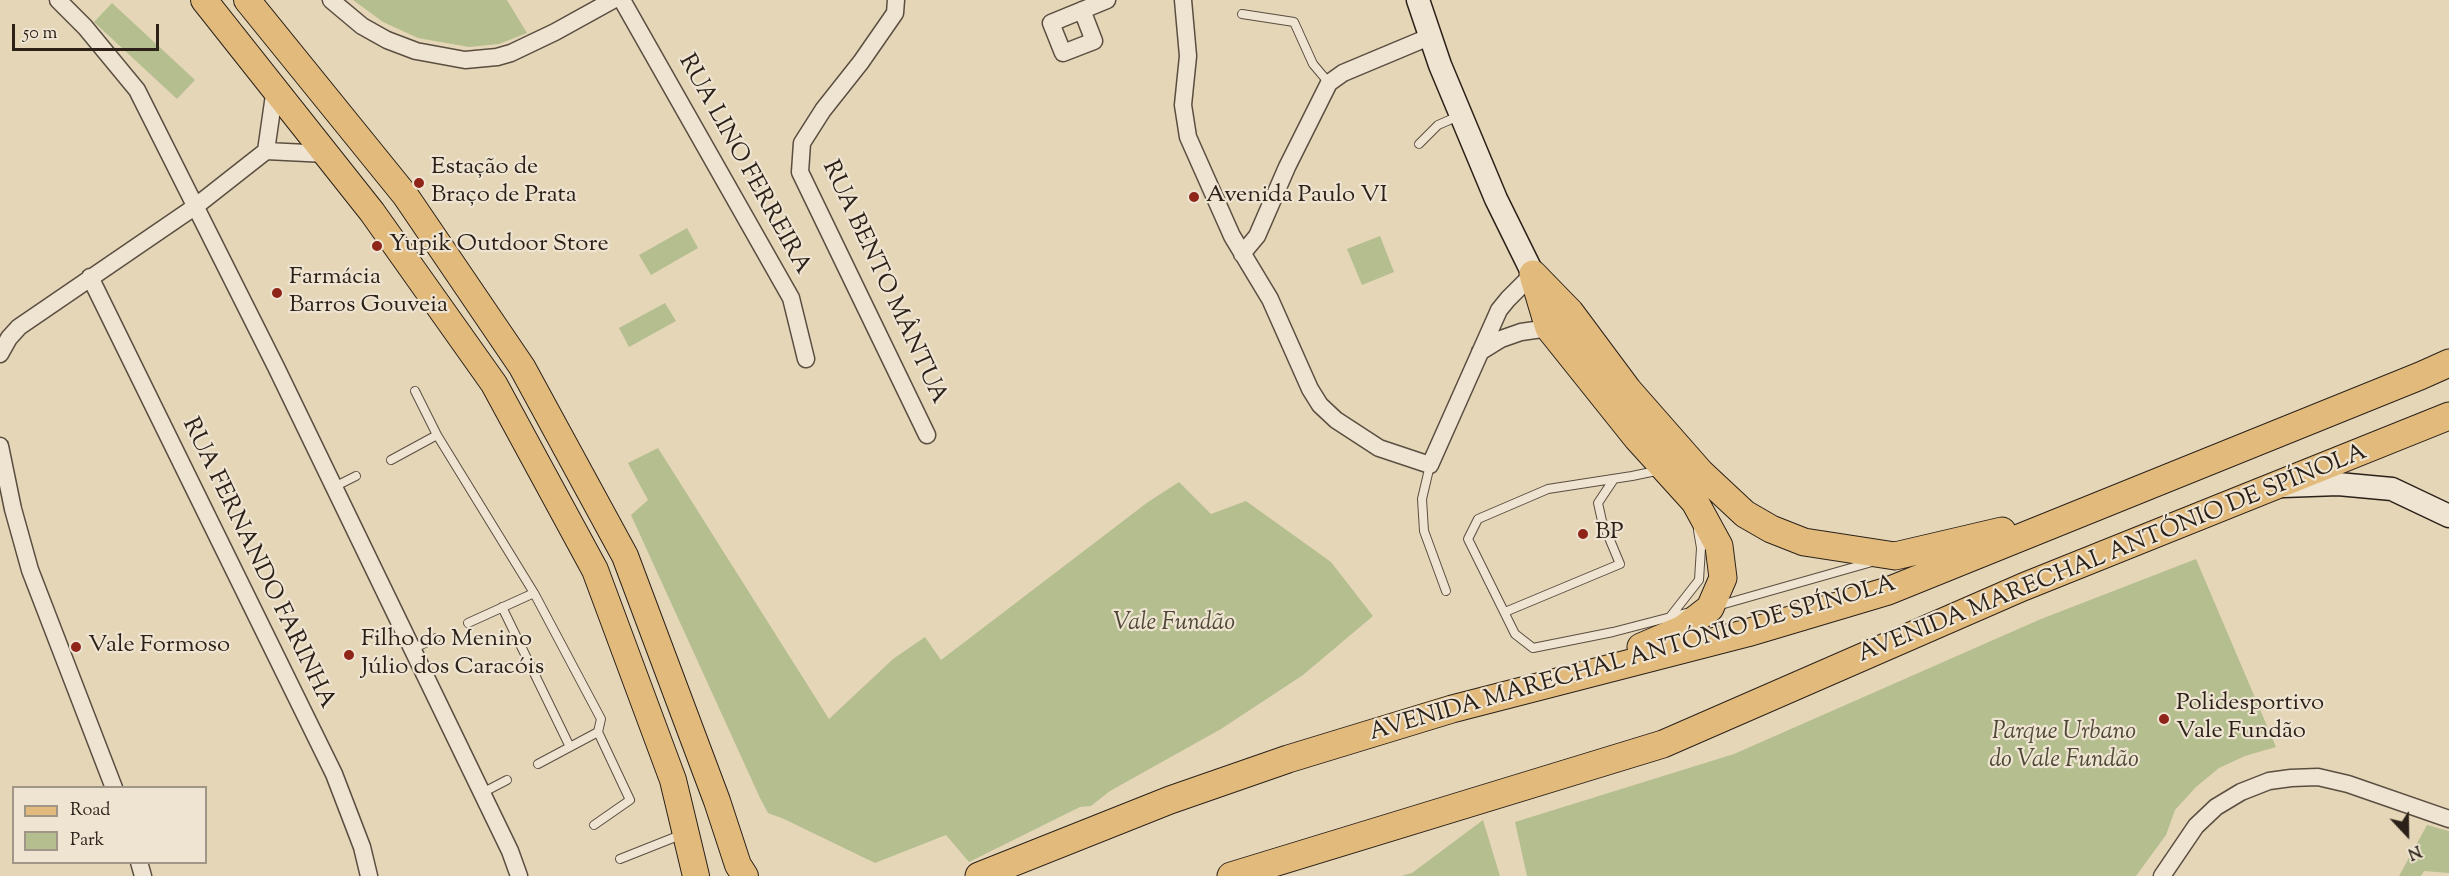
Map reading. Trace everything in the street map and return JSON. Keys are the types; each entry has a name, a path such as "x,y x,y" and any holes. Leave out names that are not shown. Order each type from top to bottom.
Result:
{"highway":[{"path":"1533,274 1549,327 1664,469 1695,502 1719,546 1724,578 1710,608 1683,629 1551,686"},
{"path":"1533,274 1570,312 1628,390 1700,472 1744,514 1771,529 1804,542 1895,556 2088,511"},
{"name":"AVENIDA MARECHAL ANTÓNIO DE SPÍNOLA","path":"979,876 1170,800 1321,749 1452,709 1551,686 1747,633 1888,591 2449,363"},
{"name":"AVENIDA MARECHAL ANTÓNIO DE SPÍNOLA","path":"1231,876 1663,744 2023,587 2449,416"}],"main road":[{"path":"204,0 372,212 494,384 595,570 673,780 696,876"},
{"path":"247,0 405,195 522,367 625,556 717,801 738,865 745,876"},
{"path":"1418,0 1429,37 1496,199 1533,274"},
{"path":"2275,486 2338,484 2392,489 2449,516"}],"street":[{"path":"58,0 86,27 137,90 334,487 510,851 519,876"},
{"path":"331,0 362,26 398,45 434,55 471,60 511,53 613,0"},
{"name":"RUA LINO FERREIRA","path":"622,0 791,298 806,359"},
{"name":"RUA BENTO MÂNTUA","path":"896,0 895,14 823,110 802,143 800,172 927,435"},
{"path":"1082,10 1107,0"},
{"path":"1183,0 1188,56 1183,105 1188,137 1210,190 1242,254 1270,298 1303,375 1320,405 1336,420 1379,448 1430,465 1499,310 1533,274"},
{"path":"1242,254 1257,236 1287,167 1329,83 1343,73 1429,37"},
{"path":"266,151 275,88"},
{"path":"0,354 9,338 19,327 196,206 266,151 327,154"},
{"name":"RUA FERNANDO FARINHA","path":"90,277 334,774 362,847 369,876"},
{"path":"1480,352 1501,339 1521,332 1549,327"},
{"path":"0,446 13,509 30,570 113,786"},
{"path":"2162,876 2196,826 2216,807 2241,792 2270,781 2318,777 2348,784 2449,819"}],"lane":[{"path":"1242,14 1294,22 1313,64 1329,83"},
{"path":"1419,144 1438,125 1461,115"},
{"path":"415,391 437,435 534,593 601,719 598,732 630,800 594,825"},
{"path":"391,460 437,435"},
{"path":"1430,465 1422,499 1424,531 1446,591"},
{"path":"1664,469 1548,489 1478,519 1468,539 1515,634 1533,648 1613,632 1710,608 1895,556"},
{"path":"334,487 357,476"},
{"path":"1505,612 1620,564 1605,531 1598,503 1614,479"},
{"path":"1670,617 1699,580 1701,548 1695,502"},
{"path":"468,623 534,593"},
{"path":"502,607 570,747"},
{"path":"412,649 436,638"},
{"path":"538,764 598,732"},
{"path":"482,793 507,780"},
{"path":"620,859 686,833"}],"green space":[{"path":"353,0 507,0 527,33 499,44 469,47 418,38 383,22"},
{"path":"112,3 195,80 177,99 94,22"},
{"path":"687,228 698,248 651,275 639,255"},
{"path":"1380,236 1394,272 1362,285 1347,249"},
{"path":"665,303 676,321 629,347 619,328"},
{"name":"Vale Fundão","path":"658,448 829,719 893,659 925,637 941,660 1148,502 1179,482 1211,514 1246,501 1331,562 1373,616 1303,675 1221,729 1110,791 1091,806 1080,807 969,862 946,835 875,863 768,813 760,798 631,515 648,500 628,463"},
{"name":"Parque Urbano do Vale Fundão","path":"2196,559 2276,747 2245,756 2219,768 2196,787 2175,810 2166,835 2136,876 1527,876 1515,822 1734,754 2041,619"},
{"path":"1483,820 1500,876 1401,876 1412,873"},
{"path":"2427,825 2449,831 2449,873 2424,871 2421,876 2399,876"}],"place":[{"name":"Estação de Braço de Prata","path":"419,183"},
{"name":"Avenida Paulo VI","path":"1194,197"},
{"name":"Yupik Outdoor Store","path":"377,246"},
{"name":"Farmácia Barros Gouveia","path":"277,293"},
{"name":"BP","path":"1583,534"},
{"name":"Vale Formoso","path":"76,647"},
{"name":"Filho do Menino Júlio dos Caracóis","path":"349,655"},
{"name":"Polidesportivo Vale Fundão","path":"2164,719"}]}
